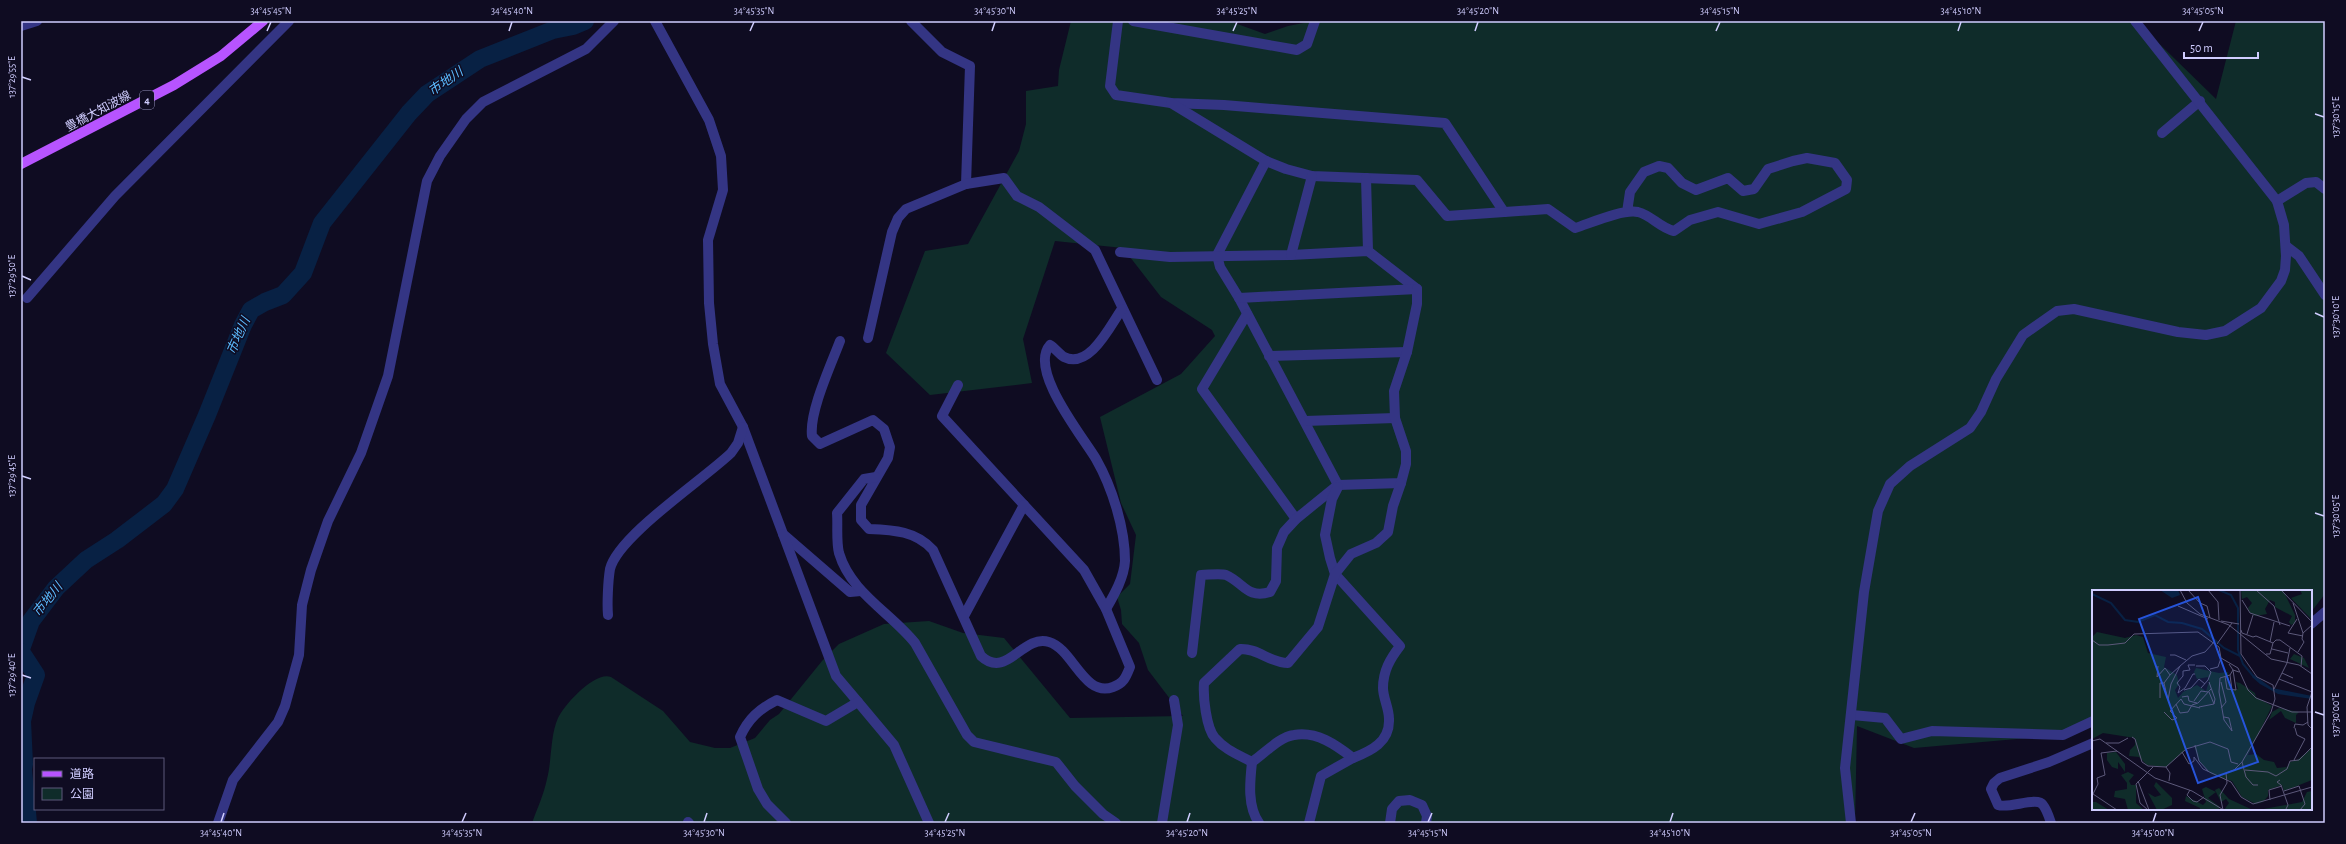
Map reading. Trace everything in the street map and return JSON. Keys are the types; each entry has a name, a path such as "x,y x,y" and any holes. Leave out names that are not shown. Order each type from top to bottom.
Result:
{"main road":[{"name":"豊橋大知波線","path":"21,164 174,85 222,56 263,21"}],"street":[{"path":"21,26 37,21"},
{"path":"27,298 115,196 289,21"},
{"path":"218,823 233,780 278,722 285,706 299,655 302,605 311,570 328,520 361,453 388,376 403,306 416,230 427,182 440,156 466,118 483,102 586,49 614,21"},
{"path":"655,21 709,120 721,156 723,190 708,240 709,303 713,344 720,384 743,427 836,676 894,745 929,823"},
{"path":"911,21 942,52 970,66 966,184"},
{"path":"1118,21 1110,86 1116,95 1128,98 1171,103 1224,105 1445,123 1504,212"},
{"path":"1133,21 1297,50 1307,44 1315,21"},
{"path":"1851,823 1844,768 1852,715 1864,592 1878,511 1890,484 1910,466 1970,428 1981,412 1996,380 2023,335 2057,311 2074,309 2178,332 2206,335 2226,331 2261,308 2274,290 2285,270 2286,246 2284,225 2277,201 2200,101 2135,21"},
{"path":"2162,133 2200,101"},
{"path":"1171,103 1266,161 1286,169 1312,176 1417,180 1447,216 1548,209 1575,228 1627,212 1638,212 1664,229 1674,231 1690,220 1718,212 1760,224 1802,212 1836,196 1846,190 1847,180 1835,163 1807,158 1768,170 1754,189 1743,190 1728,178 1696,190 1682,183 1668,168 1659,166 1644,172 1630,192 1627,212"},
{"path":"1266,161 1217,255 1220,267 1239,298 1338,485"},
{"path":"1291,255 1312,176"},
{"path":"868,338 892,232 898,218 906,209 966,184 1004,178 1017,196 1039,207 1095,250 1157,380"},
{"path":"1366,178 1368,251"},
{"path":"2277,201 2306,183 2316,182 2325,189"},
{"path":"2286,246 2299,256 2325,295"},
{"path":"1120,252 1147,256 1291,255 1368,251 1417,289"},
{"path":"1239,298 1417,289"},
{"path":"1252,762 1230,751 1214,737 1203,697 1204,683 1240,649 1249,648 1278,663 1288,664 1318,627 1335,574 1351,554 1376,543 1388,532 1393,506 1402,483 1406,464 1406,451 1395,418 1394,391 1407,352 1417,304 1417,289"},
{"path":"1106,609 1120,584 1125,562 1118,510 1096,459 1065,414 1052,388 1045,360 1046,349 1050,345 1065,358 1076,358 1088,354 1096,348 1122,308"},
{"path":"1247,314 1202,389 1296,519"},
{"path":"840,341 819,399 811,429 812,436 820,444 873,420 877,421 884,429 890,447 888,458 861,506 861,520 869,529 899,530 924,540 933,550 981,656 988,663 997,664 1005,661 1036,641 1049,642 1058,646 1088,681 1098,687 1108,689 1120,684 1126,677 1130,667 1106,609 1084,570 942,416 958,385"},
{"path":"1269,356 1407,352"},
{"path":"1305,421 1395,418"},
{"path":"608,615 610,569 620,550 636,533 731,453 738,443 743,427"},
{"path":"876,477 864,479 837,513 839,551 846,571 861,591 905,630 915,643 967,735 974,742 1056,762 1075,786 1116,823"},
{"path":"1192,653 1201,575 1225,575 1247,590 1260,595 1270,592 1276,581 1277,548 1284,532 1296,519 1338,485 1402,483"},
{"path":"1309,823 1321,776 1353,758 1375,749 1386,736 1389,719 1383,688 1387,664 1400,646 1335,574 1325,535 1332,499 1338,485"},
{"path":"964,616 1024,505"},
{"path":"784,534 850,592 861,591"},
{"path":"2312,623 2325,612"},
{"path":"786,823 767,804 758,789 740,736 746,724 761,708 777,700 826,721 858,702"},
{"path":"1162,823 1178,725 1174,700"},
{"path":"1852,715 1885,718 1901,739 1932,731 2063,735 2092,721"},
{"path":"1252,762 1274,745 1293,735 1316,736 1331,742 1353,758"},
{"path":"2051,823 2043,804 2039,801 2034,800 2015,806 1998,805 1991,789 1994,783 2000,778 2049,762 2092,743"},
{"path":"1252,762 1251,799 1259,823"},
{"path":"1390,823 1392,809 1399,801 1410,800 1422,805 1427,816 1426,823"}],"green space":[{"path":"1071,21 1229,21 1265,34 1288,26 1314,21 2136,21 2216,99 2236,21 2325,21 2325,594 2312,611 2312,590 2092,590 2092,723 2063,735 1914,748 1857,726 1855,823 532,823 546,785 555,725 558,718 567,705 581,690 597,679 604,676 611,677 663,711 690,742 715,748 730,748 755,738 770,720 779,714 822,661 839,644 884,624 929,621 963,633 1004,638 1070,718 1183,716 1148,670 1139,643 1122,624 1121,610 1117,597 1130,584 1136,535 1121,503 1100,417 1181,374 1215,336 1212,330 1161,297 1123,248 1055,241 1023,339 1032,383 930,395 886,353 925,251 968,244 1019,151 1026,124 1026,91 1058,86 1059,70"}],"waterway":[{"name":"市地川","path":"21,649 31,621 56,588 86,560 117,540 164,504 175,489 207,415 243,325 251,310 265,302 283,295 303,273 322,223 409,113 427,94 480,59 553,30 573,26 585,21"},
{"name":"市地川","path":"21,652 36,675 26,703 22,721 23,769 28,823"}]}
